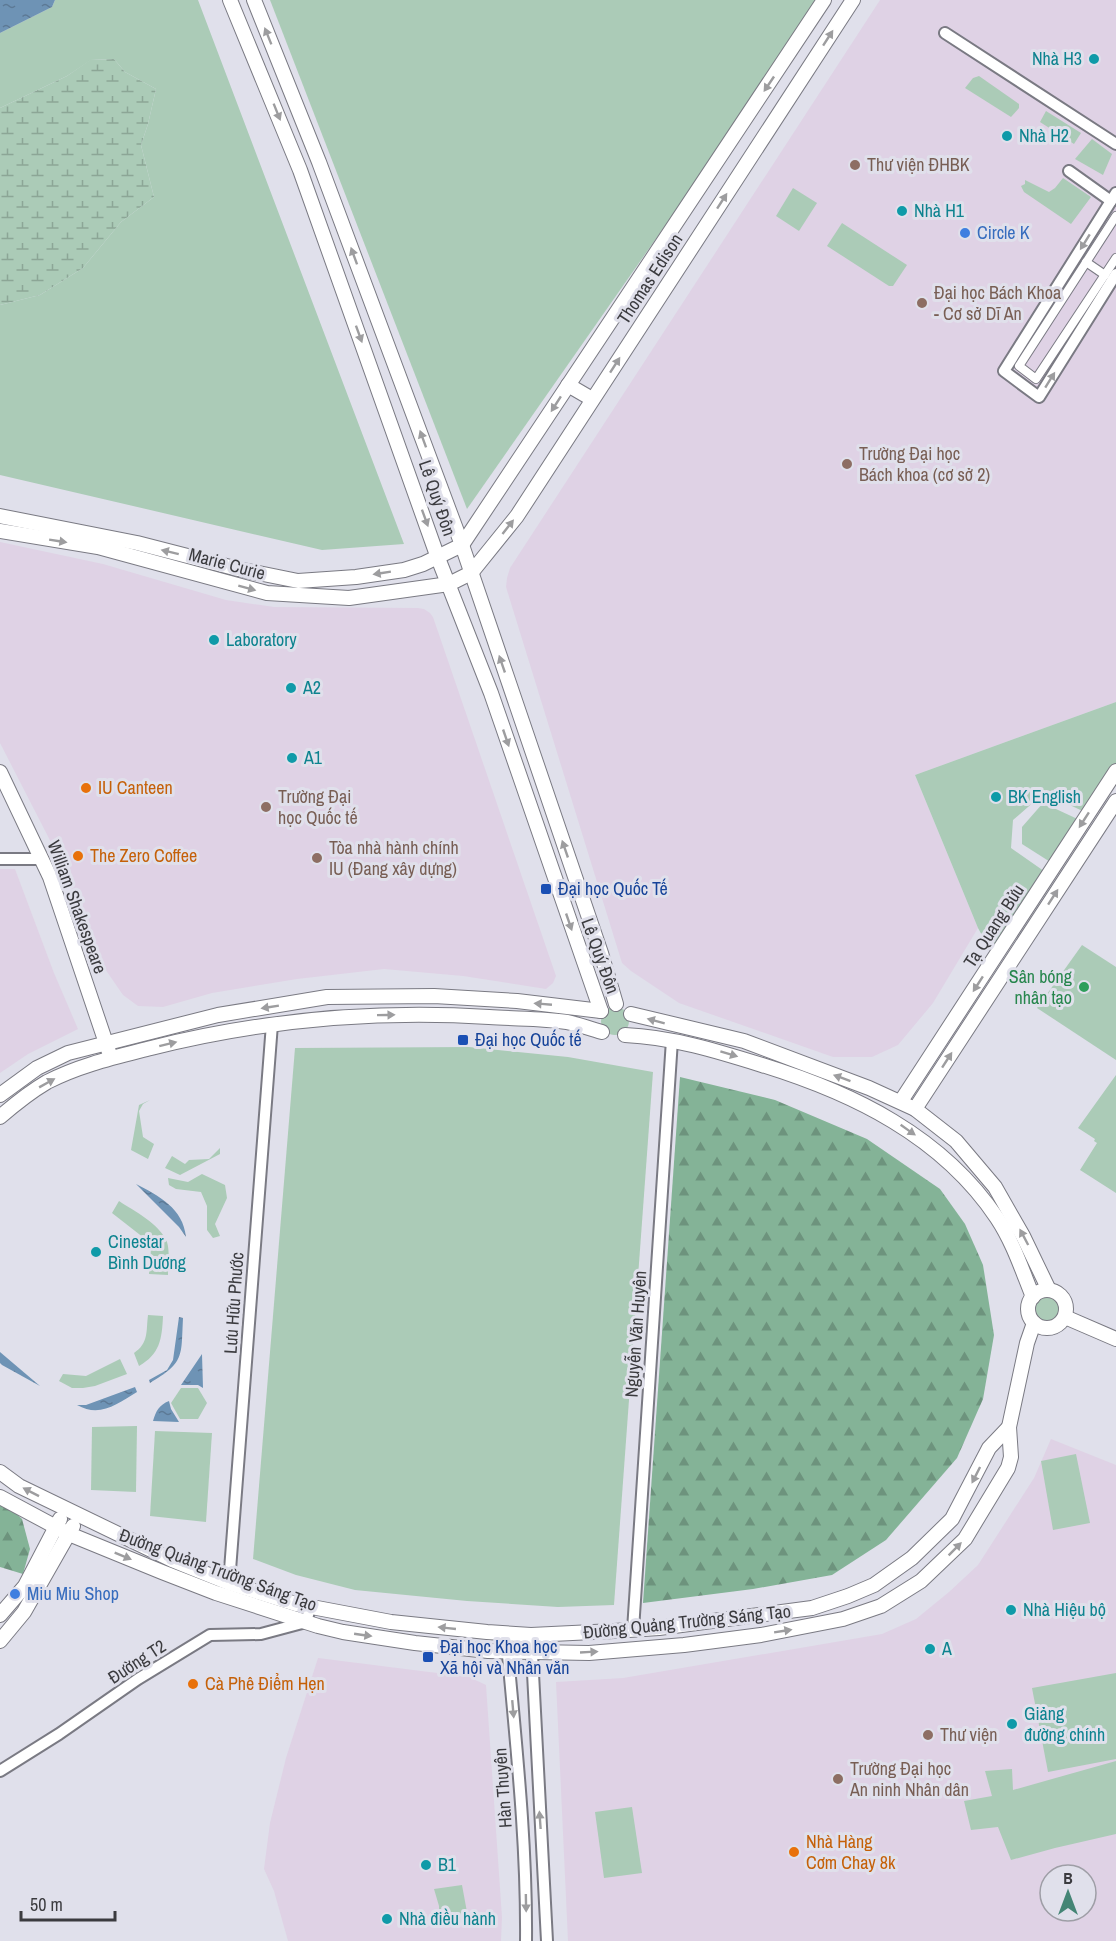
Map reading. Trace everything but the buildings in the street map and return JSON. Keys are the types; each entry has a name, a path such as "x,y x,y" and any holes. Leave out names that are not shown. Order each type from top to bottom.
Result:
{"street":[{"name":"Lê Quý Đôn","path":"230,0 300,170 438,558 490,693 601,1011"},
{"name":"Lê Quý Đôn","path":"254,0 319,162 462,545 616,1004"},
{"name":"Thomas Edison","path":"462,545 824,0"},
{"name":"Thomas Edison","path":"471,573 517,516 853,0"},
{"path":"945,33 1116,144"},
{"path":"258,66 277,57"},
{"path":"300,170 319,162"},
{"path":"1069,171 1113,197 1004,371 1040,397 1110,275 1116,258"},
{"path":"1110,275 1036,379 1019,366 1116,216"},
{"path":"1086,262 1110,275"},
{"path":"568,385 592,399"},
{"name":"Marie Curie","path":"0,516 137,543 238,569 298,581 356,577 404,570 438,558 462,545"},
{"name":"Marie Curie","path":"0,531 98,547 267,593 349,598 449,584 471,573"},
{"path":"490,693 510,686"},
{"name":"Tạ Quang Bửu","path":"901,1101 1116,771"},
{"name":"William Shakespeare","path":"0,772 42,859 61,906 111,1058"},
{"name":"Tạ Quang Bửu","path":"915,1109 1116,801"},
{"path":"1072,839 1086,847"},
{"path":"0,859 42,859"},
{"path":"0,1095 45,1064 68,1053 218,1015 327,997 434,996 528,1002 601,1011"},
{"path":"602,1032 598,1022 601,1011 605,1007 616,1004 626,1007 631,1014 631,1028 625,1035"},
{"path":"0,1118 18,1101 73,1070 201,1035 272,1024 360,1015 427,1014 568,1023 602,1032 613,1038 625,1035 672,1040 722,1052 779,1070 870,1107 902,1126 934,1149 971,1185 991,1210 1013,1247 1033,1297"},
{"path":"631,1014 744,1041 901,1101 915,1109 956,1141 995,1187 1023,1236 1049,1290"},
{"name":"Lưu Hữu Phước","path":"229,1583 272,1024"},
{"name":"Nguyễn Văn Huyên","path":"633,1630 672,1040"},
{"path":"1049,1290 1060,1295 1066,1305 1065,1317 1051,1328 1045,1328 1034,1323 1028,1313 1028,1308 1037,1293 1049,1290"},
{"path":"1065,1317 1116,1339"},
{"name":"Đường Quảng Trường Sáng Tạo","path":"0,1497 69,1534 216,1593 343,1632 488,1651 589,1653 684,1645 812,1626 843,1619 881,1606 921,1581 965,1539 1008,1468 1011,1457 1009,1427 1027,1343 1034,1323"},
{"name":"Đường Quảng Trường Sáng Tạo","path":"0,1472 19,1486 172,1560 229,1583 310,1608 391,1622 531,1635 633,1630 812,1608 874,1585 912,1558 952,1519 989,1448 1009,1427"},
{"path":"0,1615 25,1586 65,1509"},
{"path":"0,1641 24,1612 78,1516"},
{"path":"306,1622 310,1608"},
{"name":"Đường T2","path":"0,1771 59,1734 138,1679 210,1635 261,1634 306,1622"},
{"name":"Hàn Thuyên","path":"506,1633 525,1864 526,1941"},
{"name":"Hàn Thuyên","path":"531,1635 547,1941"}],"shaded area":[{"name":"Trường Đại học Bách khoa (cơ sở 2)","path":"880,0 1116,0 1116,702 915,775 978,928 933,1003 898,1045 872,1057 833,1057 679,1003 622,963 506,587 510,568"},
{"name":"Trường Đại học Quốc tế","path":"0,542 103,564 226,600 274,607 418,608 430,613 556,976 553,983 546,989 463,976 384,969 297,979 212,993 163,1007 138,1006 123,995 103,966 57,854 0,743"},
{"path":"0,869 15,869 54,973 78,1029 28,1054 0,1073"},
{"name":"Trường Đại học An ninh Nhân dân","path":"1051,1439 1116,1465 1116,1941 568,1941 556,1682 623,1678 882,1634 916,1619 978,1565 1034,1478"},
{"path":"318,1658 469,1677 486,1685 502,1917 501,1941 288,1941 274,1891 264,1869 270,1823 286,1758"}],"green space":[{"path":"55,0 198,0 404,544 322,550 0,475 0,305 40,295 83,268 121,222 154,197 141,145 156,89 125,72 114,59 91,60 67,76 0,108 0,33 52,7"},
{"path":"270,0 819,0 755,97 467,509"},
{"path":"114,59 125,72 156,89 141,145 154,197 121,222 83,268 40,295 0,305 0,108 67,76 90,60"},
{"path":"979,76 1019,104 1019,108 1011,117 965,88 973,78"},
{"path":"1046,111 1081,133 1074,144 1040,122"},
{"path":"1092,139 1112,154 1103,175 1075,159"},
{"path":"1063,178 1091,197 1071,224 1024,192 1021,186 1025,184 1025,180 1049,192"},
{"path":"793,188 817,203 799,231 776,216"},
{"path":"842,223 907,265 893,286 889,286 827,246"},
{"path":"1116,702 1116,774 1089,814 1044,793 1013,820 1011,848 1051,876 996,961 978,928 915,775"},
{"path":"1043,803 1084,822 1055,865 1022,844 1022,827"},
{"name":"Sân bóng nhân tạo","path":"1082,945 1116,967 1116,1060 1037,1008"},
{"path":"615,1007 625,1011 629,1021 625,1031 615,1035 605,1031 601,1021 605,1011"},
{"path":"469,1047 568,1057 653,1072 614,1605 558,1607 355,1590 296,1575 253,1559 295,1048"},
{"path":"1116,1075 1116,1193 1080,1170 1097,1143 1095,1139 1078,1128"},
{"path":"680,1077 775,1100 867,1139 940,1189 965,1224 983,1265 994,1335 983,1399 957,1458 886,1540 832,1575 753,1589 643,1603"},
{"path":"150,1100 143,1104 139,1111 143,1137 154,1144 148,1159 131,1150 139,1105"},
{"path":"220,1148 220,1154 180,1175 165,1168 172,1156 185,1164 189,1160 209,1159"},
{"path":"202,1174 225,1185 227,1198 215,1224 220,1236 213,1238 207,1230 207,1206 201,1192 176,1189 169,1185 168,1178 188,1182"},
{"path":"119,1201 146,1218 164,1235 168,1250 168,1275 149,1274 151,1249 144,1238 112,1213"},
{"path":"1047,1296 1057,1300 1061,1310 1057,1320 1047,1324 1037,1320 1033,1310 1037,1300"},
{"path":"148,1315 163,1316 162,1332 156,1351 139,1366 134,1353 144,1341"},
{"path":"120,1359 127,1374 95,1386 72,1388 59,1381 63,1374 86,1376"},
{"path":"181,1388 198,1388 207,1403 198,1419 180,1419 171,1403"},
{"path":"137,1426 136,1492 91,1490 92,1427"},
{"path":"155,1431 212,1433 206,1522 150,1516"},
{"path":"1076,1454 1090,1523 1053,1530 1041,1461"},
{"path":"0,1499 22,1519 30,1549 23,1574 0,1567"},
{"path":"1116,1673 1116,1759 1048,1772 1032,1688"},
{"path":"1116,1761 1116,1834 1011,1860 998,1827 971,1830 964,1801 992,1796 985,1771 1012,1769 1013,1790"},
{"path":"632,1807 642,1873 604,1878 595,1812"},
{"path":"462,1885 469,1923 439,1924 439,1906 434,1889"}],"water":[{"path":"0,0 55,0 52,7 0,33"},
{"path":"136,1184 161,1198 175,1211 184,1227 186,1237 179,1227"},
{"path":"179,1317 183,1318 179,1357 170,1369 150,1383 149,1380 167,1370 173,1360"},
{"path":"0,1352 40,1386 2,1365"},
{"path":"202,1354 203,1388 198,1385 181,1385"},
{"path":"135,1387 137,1392 108,1408 93,1410 77,1405 86,1405"},
{"path":"169,1401 179,1422 153,1421 158,1409"}],"place":[{"name":"Nhà H3","path":"1094,59"},
{"name":"Nhà H2","path":"1007,136"},
{"name":"Thư viện ĐHBK","path":"855,165"},
{"name":"Nhà H1","path":"902,211"},
{"name":"Circle K","path":"965,233"},
{"name":"Đại học Bách Khoa - Cơ sở Dĩ An","path":"922,303"},
{"name":"Trường Đại học Bách khoa (cơ sở 2)","path":"847,464"},
{"name":"Laboratory","path":"214,640"},
{"name":"A2","path":"291,688"},
{"name":"A1","path":"292,758"},
{"name":"IU Canteen","path":"86,788"},
{"name":"BK English","path":"996,797"},
{"name":"Trường Đại học Quốc tế","path":"266,807"},
{"name":"The Zero Coffee","path":"78,856"},
{"name":"Tòa nhà hành chính IU (Đang xây dựng)","path":"317,858"},
{"name":"Đại học Quốc Tế","path":"546,889"},
{"name":"Sân bóng nhân tạo","path":"1084,987"},
{"name":"Đại học Quốc tế","path":"463,1040"},
{"name":"Cinestar Bình Dương","path":"96,1252"},
{"name":"Miu Miu Shop","path":"15,1594"},
{"name":"Nhà Hiệu bộ","path":"1011,1610"},
{"name":"A","path":"930,1649"},
{"name":"Đại học Khoa học Xã hội và Nhân văn","path":"428,1657"},
{"name":"Cà Phê Điểm Hẹn","path":"193,1684"},
{"name":"Giảng đường chính","path":"1012,1724"},
{"name":"Thư viện","path":"928,1735"},
{"name":"Trường Đại học An ninh Nhân dân","path":"838,1779"},
{"name":"Nhà Hàng Cơm Chay 8k","path":"794,1852"},
{"name":"B1","path":"426,1865"},
{"name":"Nhà điều hành","path":"387,1919"}]}
